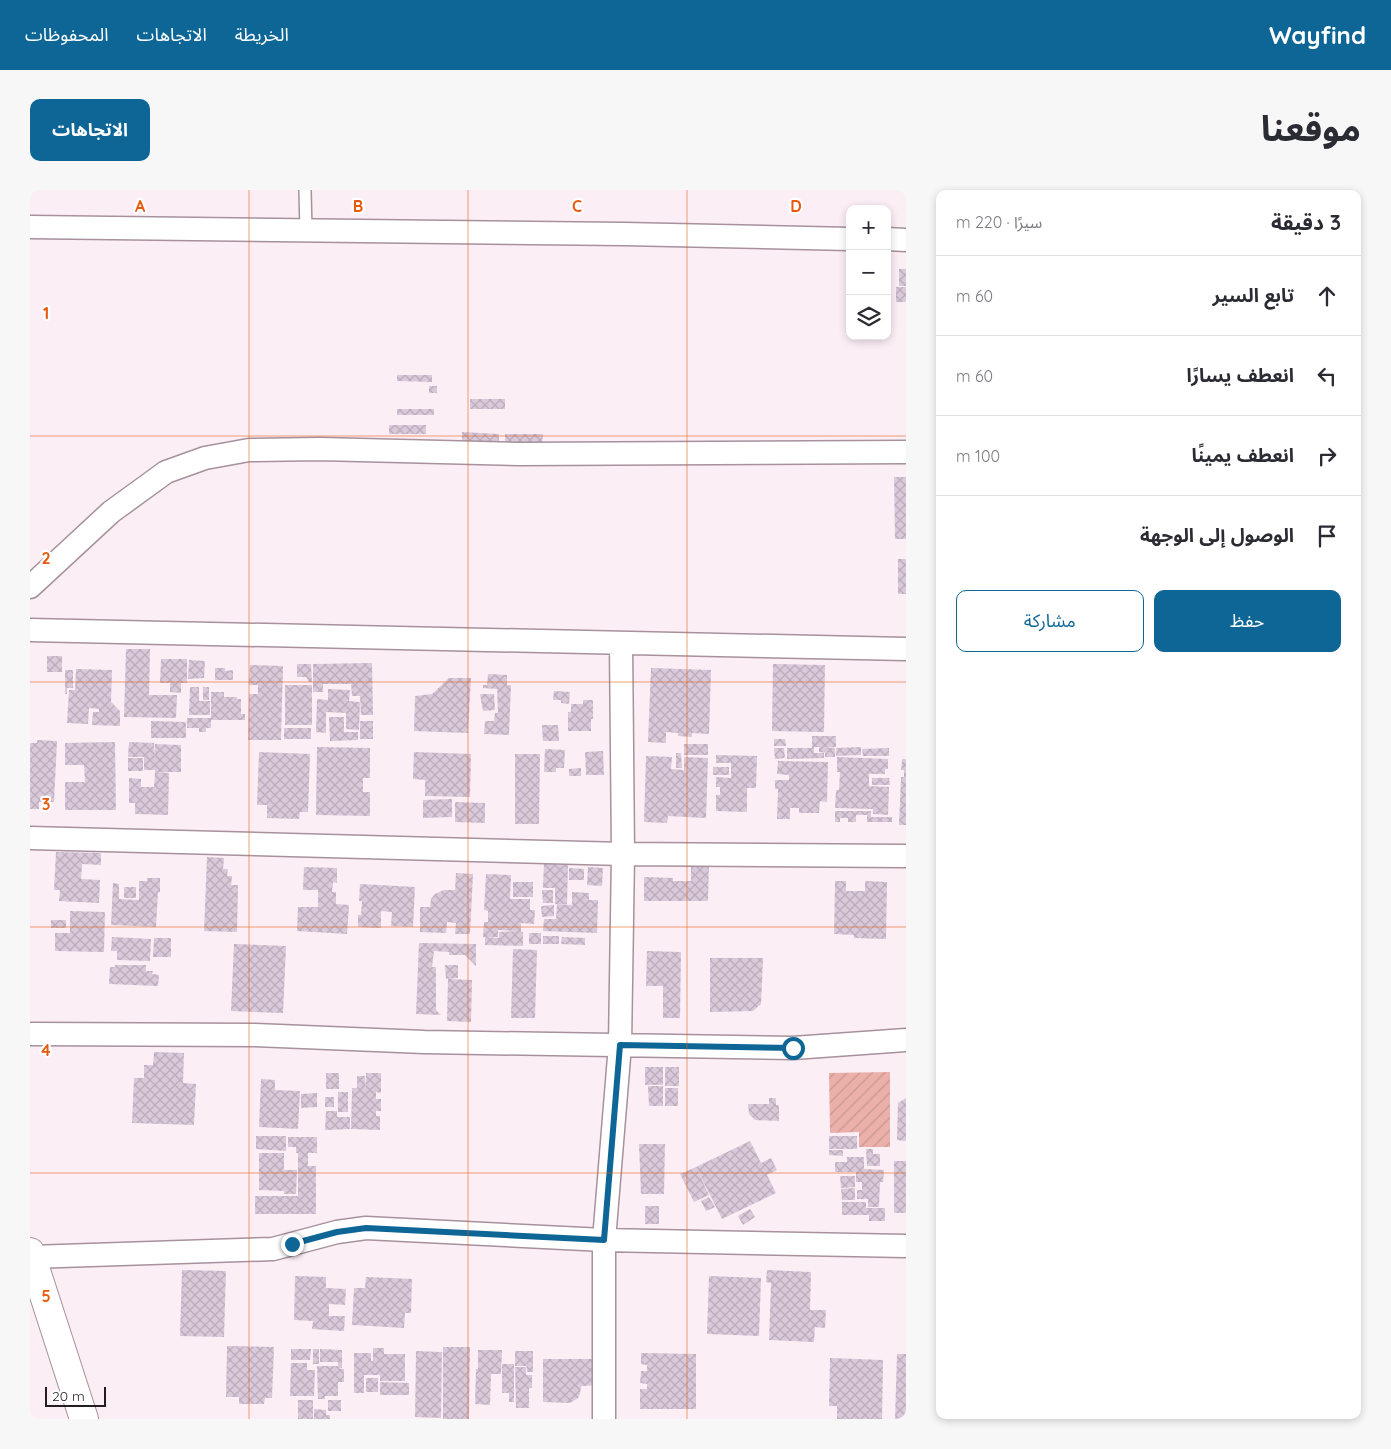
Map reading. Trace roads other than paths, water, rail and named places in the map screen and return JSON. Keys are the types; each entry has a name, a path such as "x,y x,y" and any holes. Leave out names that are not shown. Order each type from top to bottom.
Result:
{"street":[{"path":"30,228 846,238"},
{"path":"891,239 906,240"},
{"path":"30,587 111,512 166,472 205,458 249,450 320,449 519,454 906,452"},
{"path":"30,630 906,649"},
{"path":"604,1419 604,1240 620,1045 623,854 621,643"},
{"path":"30,838 623,854 906,856"},
{"path":"30,1034 254,1035 424,1042 793,1048 906,1040"},
{"path":"84,1419 31,1255 273,1249 337,1232 366,1228 604,1240 906,1246"}],"lane":[{"path":"305,190 306,231"}]}
